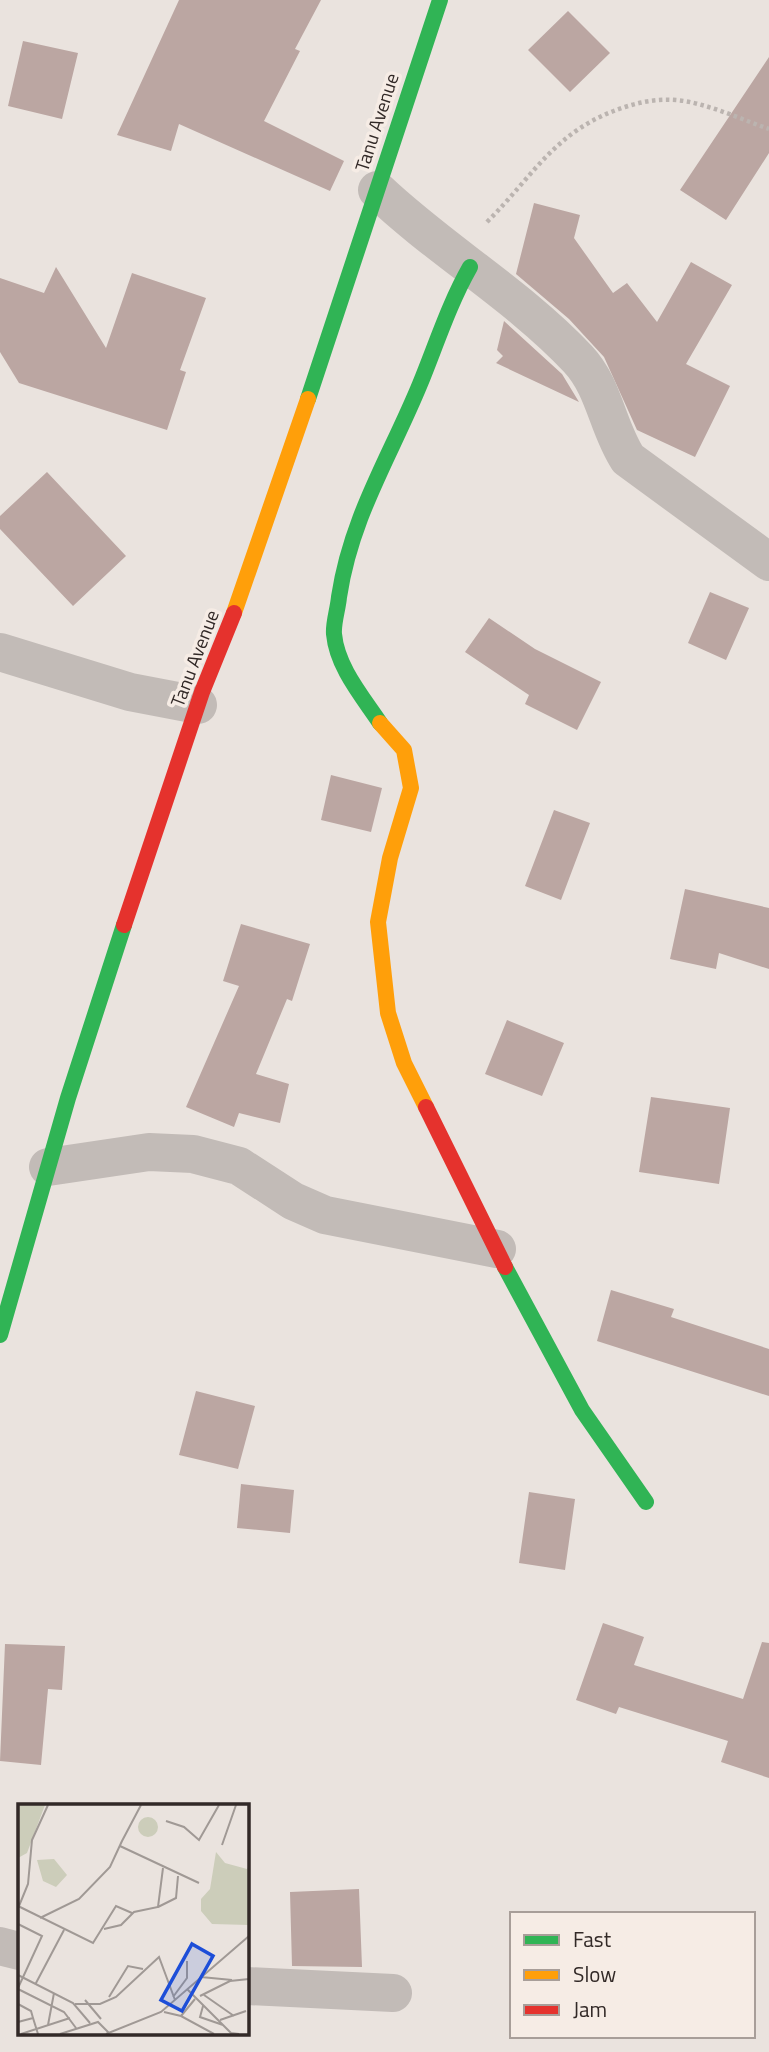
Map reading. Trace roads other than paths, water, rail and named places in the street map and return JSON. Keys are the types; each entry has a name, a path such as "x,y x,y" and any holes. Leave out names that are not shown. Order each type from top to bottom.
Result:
{"street":[{"name":"Tanu Avenue","path":"0,1335 9,1271 48,1167 198,705 245,584 377,190 401,107 440,0"},
{"path":"377,190 405,216 538,320 578,359 602,395 617,443 628,459 769,562"},
{"path":"462,260 447,313 419,387 388,449 362,512 342,580 334,634 342,664 356,691 383,728 404,750 410,770 411,788 390,858 379,922 388,1013 404,1063 497,1249 582,1410 646,1502"},
{"path":"0,652 130,692 198,705"},
{"path":"48,1167 149,1152 193,1154 239,1166 293,1200 326,1215 497,1249"},
{"path":"0,1946 18,1951"},
{"path":"248,1986 393,1993"}]}
